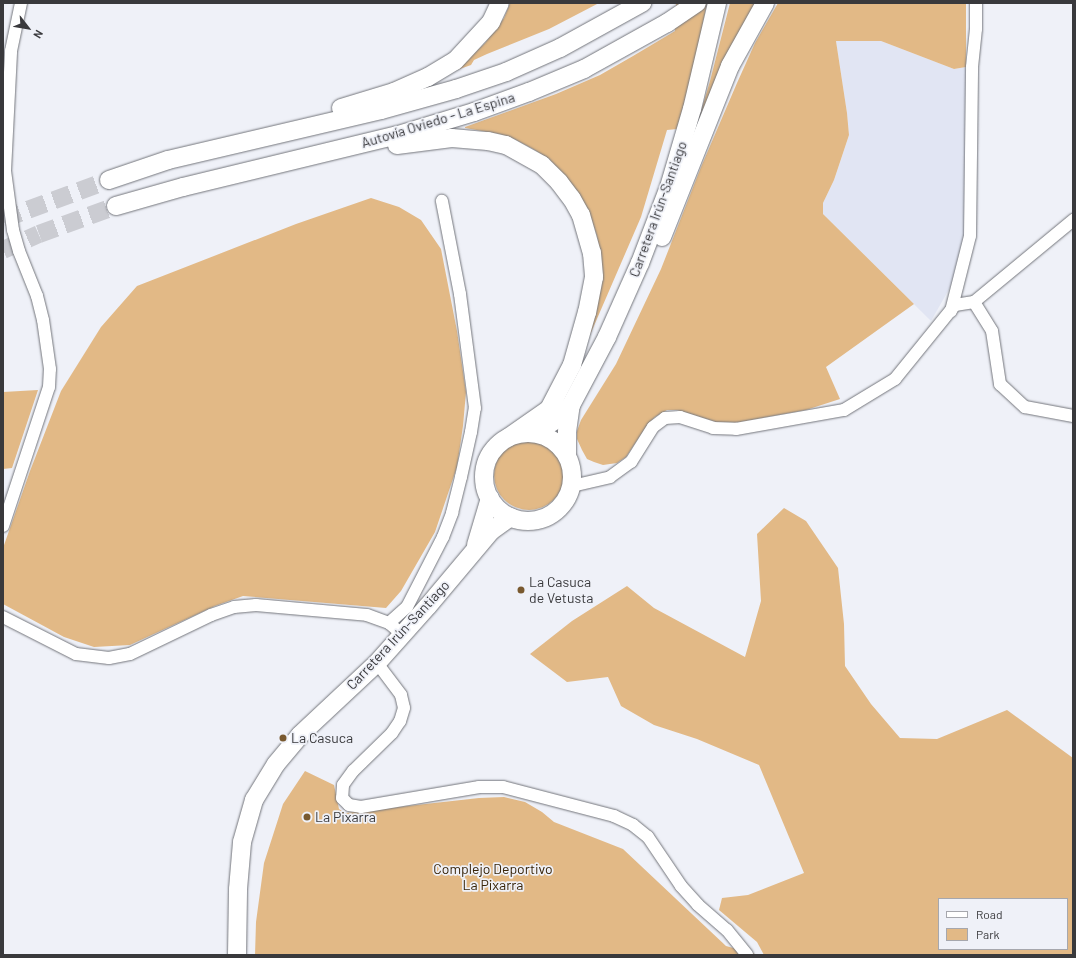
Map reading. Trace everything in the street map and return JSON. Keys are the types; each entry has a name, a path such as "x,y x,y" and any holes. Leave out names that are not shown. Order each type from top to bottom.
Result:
{"highway":[{"path":"168,160 394,92 428,77 455,61 491,22 500,3"},
{"name":"Autovía Oviedo - La Espina","path":"109,180 168,160 388,108 456,89 506,72 560,48 642,3"},
{"name":"Autovía Oviedo - La Espina","path":"116,206 250,170 398,136 481,110 584,69 667,23 697,3"},
{"name":"Carretera Irún-Santiago","path":"536,433 554,421 571,405 607,337 640,264 669,187 692,109 717,3"},
{"path":"607,337 639,290 674,211 704,129 730,66 765,3"},
{"path":"250,170 394,145 446,139 472,139 506,145 523,153 542,165 559,182 572,199 580,215 592,253 594,277 589,305 572,365 548,409 509,437 495,448 487,462 484,474 486,488 490,498 500,511 510,517 529,521 541,520 552,514 564,504 572,486 572,470 567,455 558,444 548,437 536,433 523,433 509,437"},
{"name":"Carretera Irún-Santiago","path":"567,455 567,432 571,405"},
{"name":"Carretera Irún-Santiago","path":"473,551 483,525 490,498"},
{"name":"Carretera Irún-Santiago","path":"237,955 238,889 242,842 254,800 276,764 300,735 377,663 403,635 491,531 510,517"}],"street":[{"path":"3,526 49,387 50,369 43,320 37,296 13,230 5,171 11,51 21,3"},
{"path":"951,310 970,236 972,67 976,29 976,3"},
{"path":"388,622 407,607 443,537 452,513 471,432 475,408 460,294 442,201"},
{"path":"572,486 610,477 631,462 653,427 665,418 680,418 713,428 736,429 844,410 895,379 955,304 974,302 1073,220"},
{"path":"974,302 992,331 1000,384 1025,407 1073,416"},
{"path":"3,617 76,654 109,658 130,654 211,615 234,608 256,605 367,615 388,622 403,635"},
{"path":"377,663 401,695 404,708 400,721 392,733 353,771 343,785 342,798 349,805 361,807 479,787 503,787 614,816 633,825 648,837 681,886 698,905 727,930 747,955"}],"shaded area":[{"path":"836,41 881,41 954,69 966,67 966,237 952,284 931,321 823,214 823,203 834,180 849,135"}],"green space":[{"path":"510,3 599,3 549,29 487,54 474,60 471,65 457,70 485,43 504,18"},
{"path":"676,3 707,3 694,67 677,129 667,130 641,217 590,335 600,256 597,236 591,218 577,191 549,159 533,149 514,139 499,134 465,127 556,94 600,75 633,56 675,31"},
{"path":"730,3 758,3 693,138 710,81"},
{"path":"778,3 966,3 966,67 954,69 881,41 836,41 849,135 834,180 823,203 823,214 914,304 826,367 840,399 806,410 735,423 716,422 677,410 667,410 655,417 648,424 626,457 617,463 603,465 594,462 587,459 577,439 577,431 581,420 616,364 661,269 701,167 737,83 755,43"},
{"path":"371,198 399,207 421,220 441,249 457,331 466,392 457,467 435,532 401,591 386,608 243,596 215,606 130,645 94,647 64,637 3,604 3,548 30,471 61,391 101,327 137,286 296,224"},
{"path":"38,390 12,468 3,469 3,392"},
{"path":"522,440 536,440 549,446 558,455 562,461 564,475 562,489 554,500 543,508 536,510 522,510 515,508 504,500 496,489 494,482 494,468 496,461 504,450 515,442"},
{"path":"784,508 806,521 838,568 844,624 845,666 871,704 900,738 937,739 1007,710 1073,758 1073,955 764,955 757,942 719,910 722,898 748,895 804,873 759,765 697,739 654,725 621,706 608,677 567,682 530,654 572,621 627,586 654,608 745,657 761,601 757,534"},
{"name":"Complejo Deportivo La Pixarra","path":"305,771 334,785 339,809 345,813 479,798 504,797 525,802 542,812 554,822 623,849 726,946 759,955 255,955 256,922 264,863 283,804"}],"tunnel":[{"path":"3,219 109,180"},
{"path":"3,250 39,234 116,206"}],"place":[{"name":"La Casuca de Vetusta","path":"521,590"},
{"name":"La Casuca","path":"283,738"},
{"name":"La Pixarra","path":"307,817"}]}
